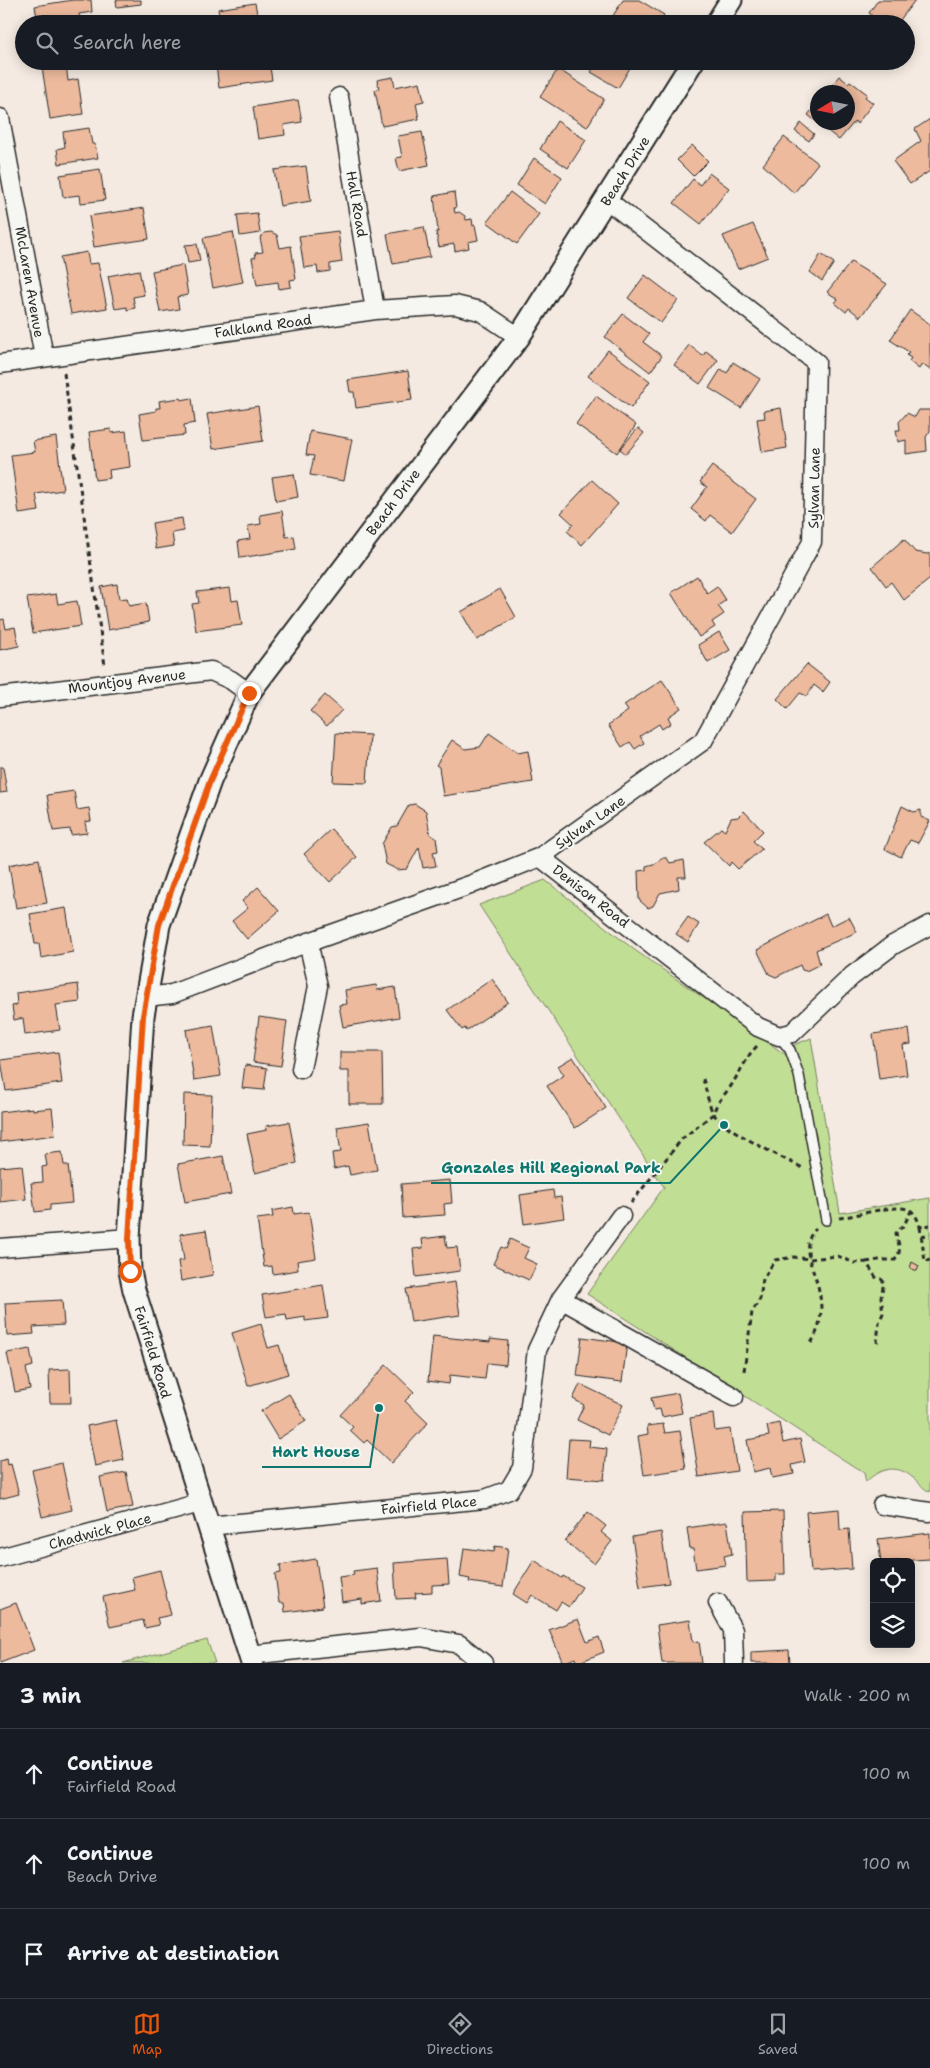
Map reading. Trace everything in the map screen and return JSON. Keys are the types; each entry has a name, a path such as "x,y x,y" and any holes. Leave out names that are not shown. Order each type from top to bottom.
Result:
{"street":[{"path":"722,15 731,0"},
{"name":"Beach Drive","path":"150,970 159,925 207,790 249,693 519,337 687,70"},
{"name":"Hall Road","path":"339,97 375,310"},
{"name":"McLaren Avenue","path":"0,118 44,358"},
{"name":"Sylvan Lane","path":"540,857 703,741 812,542 816,362 607,200"},
{"name":"Falkland Road","path":"0,364 375,310 455,305 480,310 519,337"},
{"name":"Mountjoy Avenue","path":"0,696 211,671 231,680 249,693"},
{"name":"Denison Road","path":"146,997 172,994 308,942 470,885 540,857 758,1026 779,1036"},
{"path":"779,1036 792,1033 852,976 886,950 930,926"},
{"path":"301,1069 318,986 308,942"},
{"name":"Fairfield Road","path":"150,970 136,1114 129,1238 130,1271 134,1290 250,1659"},
{"name":"Fairfield Place","path":"208,1526 485,1499 509,1490 522,1468 537,1350 561,1299 621,1216"},
{"path":"0,1248 129,1238"},
{"path":"561,1299 734,1397"},
{"name":"Chadwick Place","path":"0,1558 200,1503"},
{"path":"882,1505 930,1512"},
{"path":"718,1603 733,1630 734,1663"},
{"path":"250,1659 421,1636 459,1644 483,1663"}],"lane":[{"path":"779,1036 790,1050 799,1074 826,1220"}],"path":[{"path":"62,355 107,683"},
{"path":"621,1216 682,1139 713,1114 717,1104 732,1086 750,1054 758,1045 779,1036"},
{"path":"703,1079 713,1114 760,1146 817,1174"},
{"path":"811,1343 817,1335 820,1291 809,1259 808,1245 813,1232 826,1220 898,1208 911,1211 917,1218 920,1227 926,1261 930,1260"},
{"path":"744,1372 752,1312 760,1299 763,1279 775,1260 794,1257 809,1259 838,1256 854,1263 895,1260 900,1254 896,1233 904,1225 911,1211"},
{"path":"920,1227 930,1226"},
{"path":"921,1236 930,1234"},
{"path":"866,1262 877,1279 881,1279 884,1282 880,1297 883,1313 878,1323 877,1343"}],"green space":[{"path":"545,880 636,951 796,1062 794,1045 811,1038 840,1213 930,1198 930,1492 906,1473 894,1469 877,1473 866,1482 864,1473 587,1294 664,1187 479,905"},
{"path":"207,1640 215,1663 123,1663"}],"building":[{"path":"73,0 91,0 92,12 79,15 36,15 35,6"},
{"path":"116,0 141,0 141,4 117,7"},
{"path":"623,0 639,0 664,15 613,15"},
{"path":"878,0 915,0 904,15 871,15 869,13"},
{"path":"255,3 257,15 219,15 218,9"},
{"path":"42,70 67,70 68,81 78,79 83,114 50,119"},
{"path":"217,70 270,70 272,80 219,88"},
{"path":"557,70 560,70 604,99 587,127 540,97"},
{"path":"592,70 629,70 618,88 591,72"},
{"path":"839,76 848,83 850,81 867,94 865,97 873,103 857,124 855,121 855,85 832,85"},
{"path":"393,77 395,87 420,82 424,101 416,103 419,119 382,126 375,90 379,89 377,80"},
{"path":"298,100 302,122 284,125 285,135 258,139 253,107"},
{"path":"930,119 930,171 910,184 893,161 921,141 915,129"},
{"path":"557,121 586,140 568,168 540,149"},
{"path":"801,123 814,134 809,141 795,131"},
{"path":"89,128 92,144 95,144 98,158 59,164 57,149 65,147 63,132"},
{"path":"827,130 847,130 839,140"},
{"path":"422,132 429,165 399,171 396,158 402,157 398,136"},
{"path":"784,137 818,163 794,193 763,165"},
{"path":"692,145 708,161 693,176 677,160"},
{"path":"534,158 562,177 545,204 517,185"},
{"path":"306,166 311,201 280,206 274,170"},
{"path":"100,169 105,200 81,203 80,195 63,197 60,175"},
{"path":"709,173 729,188 701,224 674,203 693,179 700,185"},
{"path":"454,192 455,213 459,212 465,216 466,220 472,219 478,240 468,242 469,248 455,251 454,244 439,247 436,232 438,232 434,196"},
{"path":"510,192 539,214 517,244 487,222"},
{"path":"144,208 149,239 94,247 89,216"},
{"path":"257,213 260,233 240,236 237,215"},
{"path":"753,224 768,257 738,269 723,236"},
{"path":"424,227 430,257 393,264 387,234"},
{"path":"338,231 342,262 330,264 330,271 318,273 317,266 304,268 299,236"},
{"path":"233,232 243,282 213,288 203,238"},
{"path":"271,232 277,235 280,248 291,246 296,279 290,280 291,287 279,289 278,282 257,285 252,258 256,257 255,253 263,252 260,238 264,233"},
{"path":"197,244 200,261 188,263 185,245"},
{"path":"87,252 89,264 98,263 107,308 71,314 60,257"},
{"path":"821,254 834,263 822,281 810,272"},
{"path":"851,262 887,284 860,317 849,308 846,312 835,303 838,299 827,292"},
{"path":"183,265 188,295 177,297 179,309 160,312 152,271"},
{"path":"139,270 144,295 133,297 135,308 127,310 127,307 115,309 108,276"},
{"path":"645,275 678,300 661,323 628,298"},
{"path":"910,310 930,324 930,370 922,364 919,369 909,361 911,358 906,355 909,352 890,340"},
{"path":"623,314 649,334 643,342 662,356 650,372 605,337"},
{"path":"689,345 703,356 706,351 718,360 700,384 674,365"},
{"path":"608,350 650,381 631,408 588,376"},
{"path":"733,362 760,379 741,408 709,388 721,369 727,373"},
{"path":"408,371 412,400 356,408 354,392 350,392 348,380"},
{"path":"596,396 636,425 617,453 576,424"},
{"path":"181,398 181,400 192,398 195,423 184,425 185,435 143,440 139,414 156,411 156,408 160,408 159,401"},
{"path":"258,406 263,441 213,449 207,414"},
{"path":"781,408 787,448 762,452 757,419 765,418 764,411"},
{"path":"919,410 930,410 930,431 926,437 927,451 906,454 906,440 898,442 896,430 900,430 899,422 907,413 915,417"},
{"path":"638,428 644,433 626,454 620,449"},
{"path":"111,429 111,433 126,431 130,467 109,470 110,478 95,480 89,432"},
{"path":"310,431 352,439 344,481 310,475 314,456 306,455"},
{"path":"56,437 63,490 36,494 39,511 19,514 11,455 35,452 33,441"},
{"path":"712,466 756,499 732,532 710,515 706,521 691,509 707,487 700,482"},
{"path":"294,474 298,497 276,501 272,477"},
{"path":"592,480 618,504 582,545 567,531 573,524 561,513"},
{"path":"282,511 286,537 294,536 296,549 240,558 238,541 250,539 248,526 261,524 260,515"},
{"path":"182,518 184,531 172,533 174,546 156,549 152,523"},
{"path":"904,539 915,552 930,553 930,579 904,600 891,582 886,586 872,567"},
{"path":"697,576 707,593 717,586 726,600 718,606 724,614 712,622 715,627 699,637 671,593"},
{"path":"117,584 119,599 127,598 129,606 146,603 149,622 108,630 101,587"},
{"path":"230,588 232,601 238,600 242,625 196,631 192,604 199,603 197,592"},
{"path":"500,589 516,617 477,640 461,612"},
{"path":"56,594 58,604 77,601 81,626 33,633 27,598"},
{"path":"4,619 6,629 15,627 19,646 0,650 0,620"},
{"path":"719,632 730,650 708,663 698,645"},
{"path":"807,664 830,682 823,692 814,685 807,696 800,693 787,709 777,699"},
{"path":"662,680 681,708 668,717 671,723 662,729 659,724 640,736 644,743 635,749 630,742 622,747 608,725 628,711 624,705"},
{"path":"325,695 342,710 327,726 310,711"},
{"path":"336,733 370,735 367,783 333,782"},
{"path":"489,733 518,753 528,751 533,782 443,796 439,767 436,765 452,740 465,749 480,747"},
{"path":"0,767 3,767 7,792 0,793"},
{"path":"74,791 77,810 89,808 91,821 85,822 87,833 71,835 70,829 53,831 47,795"},
{"path":"415,804 426,811 430,834 436,838 438,851 433,852 436,866 423,868 419,847 407,869 398,870 386,864 382,844 392,827 397,826 409,805"},
{"path":"902,806 914,812 921,810 921,817 930,821 918,843 910,840 901,857 885,849"},
{"path":"744,811 763,831 753,841 762,849 738,869 731,862 729,866 704,842 721,828 725,831 731,818 738,817"},
{"path":"331,829 357,857 330,882 304,854"},
{"path":"661,858 667,858 670,863 684,860 686,877 678,877 679,889 660,893 653,906 648,908 639,900 638,871 646,870 646,866 657,863"},
{"path":"39,859 47,903 16,908 9,865"},
{"path":"258,887 279,911 247,939 232,921 248,908 242,901"},
{"path":"66,908 73,952 41,958 39,944 35,944 30,914"},
{"path":"826,914 831,926 849,917 857,932 816,950 820,964 806,971 802,970 800,965 776,977 769,974 757,950"},
{"path":"688,917 699,924 688,942 676,934"},
{"path":"492,979 508,1002 466,1031 465,1028 462,1030 447,1010"},
{"path":"78,984 80,1002 56,1005 60,1030 25,1035 23,1018 14,1020 12,1006 17,1005 16,993"},
{"path":"376,985 377,990 395,987 399,1017 343,1027 339,1005 347,1004 345,990"},
{"path":"259,1017 287,1021 281,1066 253,1062"},
{"path":"213,1025 221,1076 194,1080 186,1030"},
{"path":"909,1029 911,1044 903,1045 907,1075 879,1079 873,1034"},
{"path":"58,1052 62,1083 6,1091 1,1060"},
{"path":"340,1052 382,1052 383,1104 349,1104 349,1071 340,1071"},
{"path":"573,1057 606,1108 575,1128 547,1086 564,1075 558,1066"},
{"path":"245,1065 267,1068 264,1090 242,1088"},
{"path":"184,1094 212,1095 210,1146 183,1145"},
{"path":"33,1108 33,1110 52,1108 55,1135 0,1142 0,1112"},
{"path":"289,1122 297,1163 255,1173 247,1134 267,1130 266,1126"},
{"path":"369,1122 377,1170 350,1175 348,1166 334,1169 332,1153 341,1152 337,1127"},
{"path":"62,1152 64,1165 68,1165 72,1203 50,1205 50,1210 35,1212 31,1183 43,1182 42,1167 47,1166 45,1154"},
{"path":"223,1156 231,1194 185,1202 178,1164"},
{"path":"22,1165 26,1199 0,1202 0,1167"},
{"path":"450,1180 452,1203 444,1204 445,1215 403,1218 401,1184"},
{"path":"553,1190 554,1198 561,1197 564,1218 524,1224 520,1195"},
{"path":"293,1207 294,1214 309,1212 316,1258 297,1261 298,1270 273,1274 272,1266 264,1267 257,1219 273,1217 272,1211"},
{"path":"206,1230 213,1275 181,1281 178,1261 184,1260 180,1234"},
{"path":"445,1236 447,1248 457,1247 460,1271 416,1277 413,1249 423,1248 422,1239"},
{"path":"510,1239 529,1248 524,1258 537,1264 529,1280 493,1264 501,1247 506,1249"},
{"path":"912,1262 919,1266 917,1271 910,1268"},
{"path":"455,1282 460,1315 411,1322 406,1289"},
{"path":"323,1285 328,1318 305,1321 305,1317 287,1320 286,1314 266,1317 262,1295"},
{"path":"62,1300 64,1325 33,1327 34,1334 7,1336 5,1303"},
{"path":"261,1324 268,1348 279,1345 288,1374 248,1386 232,1333"},
{"path":"433,1336 490,1342 490,1339 508,1341 506,1365 487,1363 485,1379 450,1375 449,1384 428,1381"},
{"path":"582,1337 627,1343 622,1382 577,1376"},
{"path":"30,1349 33,1366 26,1368 30,1389 15,1392 7,1353"},
{"path":"386,1365 414,1392 405,1401 428,1423 391,1463 367,1440 364,1443 350,1430 353,1427 340,1415"},
{"path":"70,1369 71,1403 50,1403 49,1370"},
{"path":"580,1384 623,1405 608,1435 577,1420 584,1405 573,1399"},
{"path":"678,1393 682,1413 662,1417 660,1409 654,1410 651,1398"},
{"path":"289,1394 306,1421 278,1439 261,1411"},
{"path":"713,1414 715,1431 730,1429 737,1471 699,1477 690,1418"},
{"path":"116,1420 124,1460 95,1466 87,1426"},
{"path":"779,1423 783,1443 800,1439 805,1462 792,1465 794,1474 772,1478 770,1468 753,1472 747,1440 769,1436 767,1426"},
{"path":"663,1424 665,1433 680,1431 686,1469 644,1475 638,1436 648,1434 647,1426"},
{"path":"569,1439 590,1440 589,1447 607,1449 604,1480 566,1477"},
{"path":"7,1459 8,1465 11,1464 19,1494 0,1499 0,1461"},
{"path":"62,1463 72,1510 42,1517 32,1470"},
{"path":"126,1472 133,1507 107,1512 100,1477"},
{"path":"839,1509 840,1530 849,1529 852,1569 811,1572 806,1512"},
{"path":"783,1511 785,1574 776,1574 776,1581 747,1582 745,1512"},
{"path":"588,1512 606,1526 601,1532 612,1541 594,1564 565,1541"},
{"path":"727,1522 732,1554 724,1556 726,1565 696,1569 693,1549 690,1549 687,1528"},
{"path":"661,1532 669,1583 640,1587 632,1537"},
{"path":"930,1533 930,1559 880,1558 878,1539"},
{"path":"495,1546 508,1548 503,1587 469,1582 470,1579 460,1577 464,1548 494,1552"},
{"path":"316,1559 323,1607 285,1612 284,1603 279,1603 275,1574 281,1573 280,1565"},
{"path":"447,1559 449,1584 432,1585 432,1592 415,1593 416,1598 396,1599 394,1563"},
{"path":"534,1560 562,1578 563,1576 582,1587 569,1607 561,1602 556,1610 532,1595 527,1603 513,1594"},
{"path":"377,1568 381,1601 362,1604 362,1599 342,1602 339,1577 354,1575 353,1571"},
{"path":"160,1570 171,1615 157,1618 159,1625 145,1628 143,1620 110,1627 103,1597 135,1590 132,1577"},
{"path":"16,1603 34,1650 0,1663 0,1609"},
{"path":"578,1619 587,1642 599,1637 604,1652 577,1663 575,1658 563,1663 549,1630"},
{"path":"690,1620 693,1642 699,1641 702,1663 662,1663 657,1625"},
{"path":"789,1650 790,1663 751,1663 751,1652"}],"place":[{"name":"Gonzales Hill Regional Park","path":"724,1125"},
{"name":"Hart House","path":"379,1408"}],"route":[{"path":"130,1271 129,1238 143,1016 159,925 210,781 249,693"}]}
